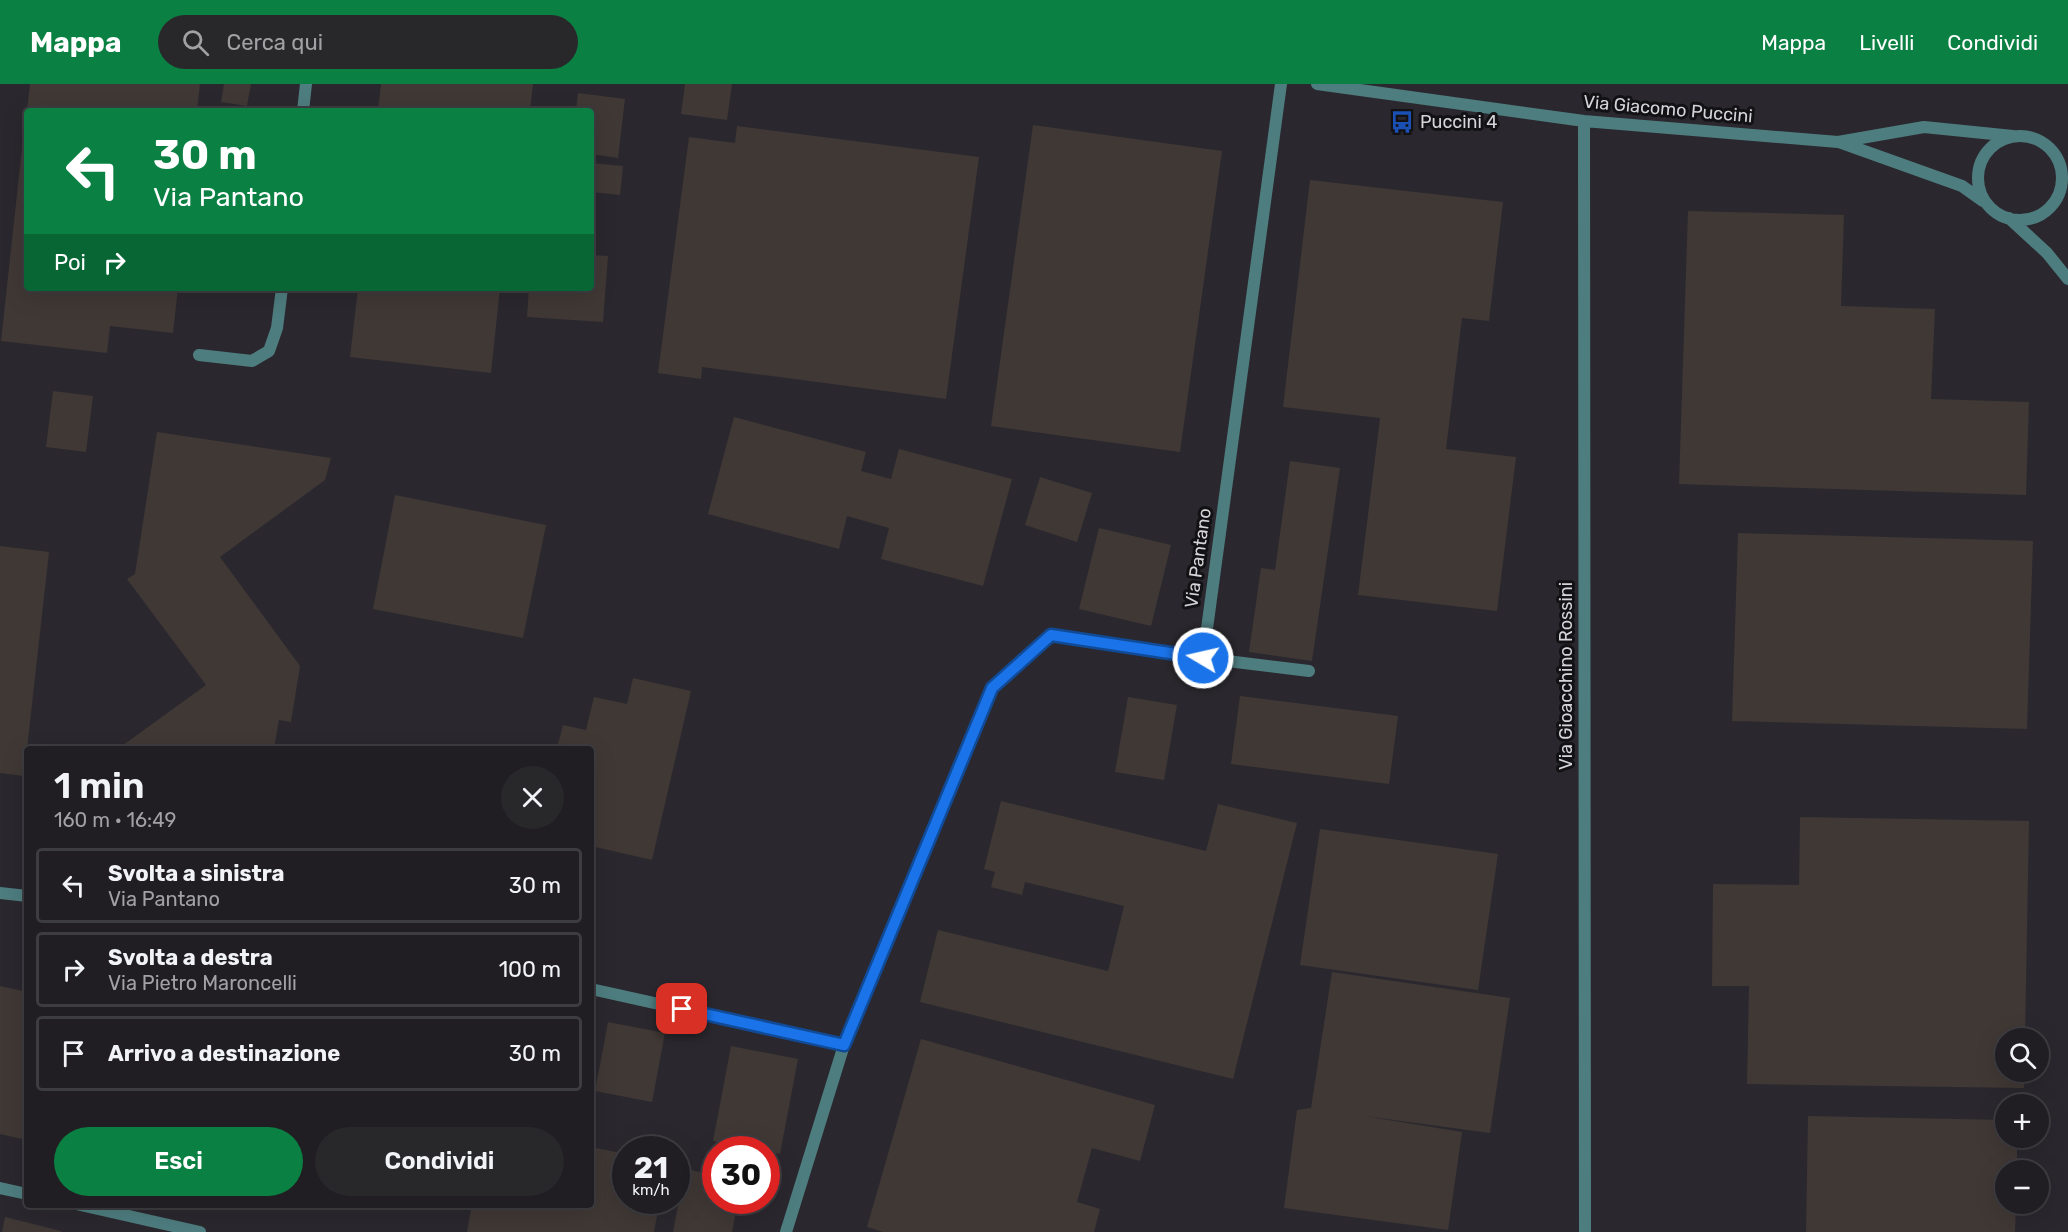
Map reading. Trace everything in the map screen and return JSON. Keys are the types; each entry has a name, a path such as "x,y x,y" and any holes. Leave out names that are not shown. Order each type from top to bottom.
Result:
{"street":[{"path":"303,108 306,84"},
{"name":"Via Pantano","path":"1203,658 1281,84"},
{"name":"Via Giacomo Puccini","path":"1317,84 1584,121 1838,142 1924,128 2013,136"},
{"name":"Via Gioacchino Rossini","path":"1584,121 1585,1232"},
{"path":"2068,163 2039,140 2026,136 2013,136 1999,141 1980,162 1977,176 1979,190 1986,203 1996,213 2009,219 2048,253 2068,279"},
{"name":"Via Giacomo Puccini","path":"1838,142 1962,186 1986,203"},
{"path":"2009,219 2023,220 2037,216 2048,209 2057,198 2062,186 2062,172 2058,159 2050,148"},
{"path":"199,355 252,361 269,351 277,328 282,291"},
{"path":"786,1232 844,1045 992,688 1051,635 1309,671"},
{"path":"0,893 24,896"},
{"path":"594,989 844,1045"},
{"path":"0,1188 24,1193"},
{"path":"94,1208 200,1232"}],"building":[{"path":"30,84 200,84 197,108 27,108"},
{"path":"224,84 251,84 247,106 221,102"},
{"path":"381,84 533,84 530,108 378,108"},
{"path":"685,84 732,84 727,120 681,114"},
{"path":"578,93 625,99 618,158 594,154 594,108 576,108"},
{"path":"1033,125 1222,151 1180,452 991,426"},
{"path":"737,126 979,157 946,399 702,367 701,379 658,373 689,137 735,143"},
{"path":"24,130 24,291 178,291 173,333 110,326 107,353 1,341"},
{"path":"594,163 623,166 620,195 594,192"},
{"path":"1310,180 1503,202 1489,321 1462,318 1446,449 1516,457 1497,611 1358,595 1380,418 1283,407"},
{"path":"1688,211 1844,215 1841,306 1935,309 1931,399 2029,402 2026,495 1679,484"},
{"path":"594,255 608,256 603,322 527,317 529,291 594,291"},
{"path":"358,291 500,291 491,373 350,357"},
{"path":"53,391 93,396 86,452 46,447"},
{"path":"734,417 866,452 861,471 891,479 899,449 1012,479 983,586 881,559 889,528 847,516 839,549 708,514"},
{"path":"157,432 331,458 325,480 220,557 300,666 291,722 279,720 274,746 122,746 206,685 127,579 135,574"},
{"path":"1290,461 1340,468 1312,661 1249,652 1261,568 1275,570"},
{"path":"1040,477 1092,493 1077,542 1025,525"},
{"path":"395,495 546,525 523,638 373,609"},
{"path":"1099,528 1171,545 1151,626 1079,609"},
{"path":"1738,533 2033,541 2027,729 1732,721"},
{"path":"0,546 49,552 27,746 24,746 24,776 0,773"},
{"path":"633,678 691,691 652,860 594,847 594,746 558,746 563,725 586,730 594,697 627,704"},
{"path":"1240,696 1398,716 1389,784 1231,764"},
{"path":"1128,697 1177,705 1164,780 1115,772"},
{"path":"1001,801 1206,851 1218,804 1297,823 1233,1079 920,1002 938,930 1108,971 1124,906 1025,882 1022,895 991,887 995,872 984,869"},
{"path":"1800,817 2029,821 2025,1028 1995,1028 1995,1082 2024,1082 2024,1088 1747,1084 1749,986 1712,986 1713,884 1799,885"},
{"path":"1320,829 1498,854 1478,990 1300,965"},
{"path":"1332,972 1510,998 1490,1133 1364,1116 1462,1132 1448,1230 1284,1208 1297,1110 1311,1108"},
{"path":"0,986 24,991 24,1139 0,1134"},
{"path":"608,1022 665,1033 652,1102 595,1091"},
{"path":"921,1039 1155,1105 1140,1161 1092,1148 1077,1202 1100,1209 1094,1232 883,1232 867,1227"},
{"path":"731,1046 798,1059 780,1154 780,1136 714,1136"},
{"path":"1808,1116 1995,1120 1995,1148 2017,1148 2017,1160 1995,1160 1995,1214 2016,1214 2015,1232 1806,1232"},
{"path":"594,1148 612,1151 612,1214 657,1214 654,1232 467,1232 471,1208 594,1208"},
{"path":"690,1170 702,1172 702,1214 735,1214 732,1232 673,1232 676,1214 690,1214"},
{"path":"5,1217 61,1231 61,1232 2,1232"}],"place":[{"name":"Puccini 4","path":"1402,122"}],"route":[{"path":"682,1009 844,1045 992,688 1051,635 1203,658"}]}
